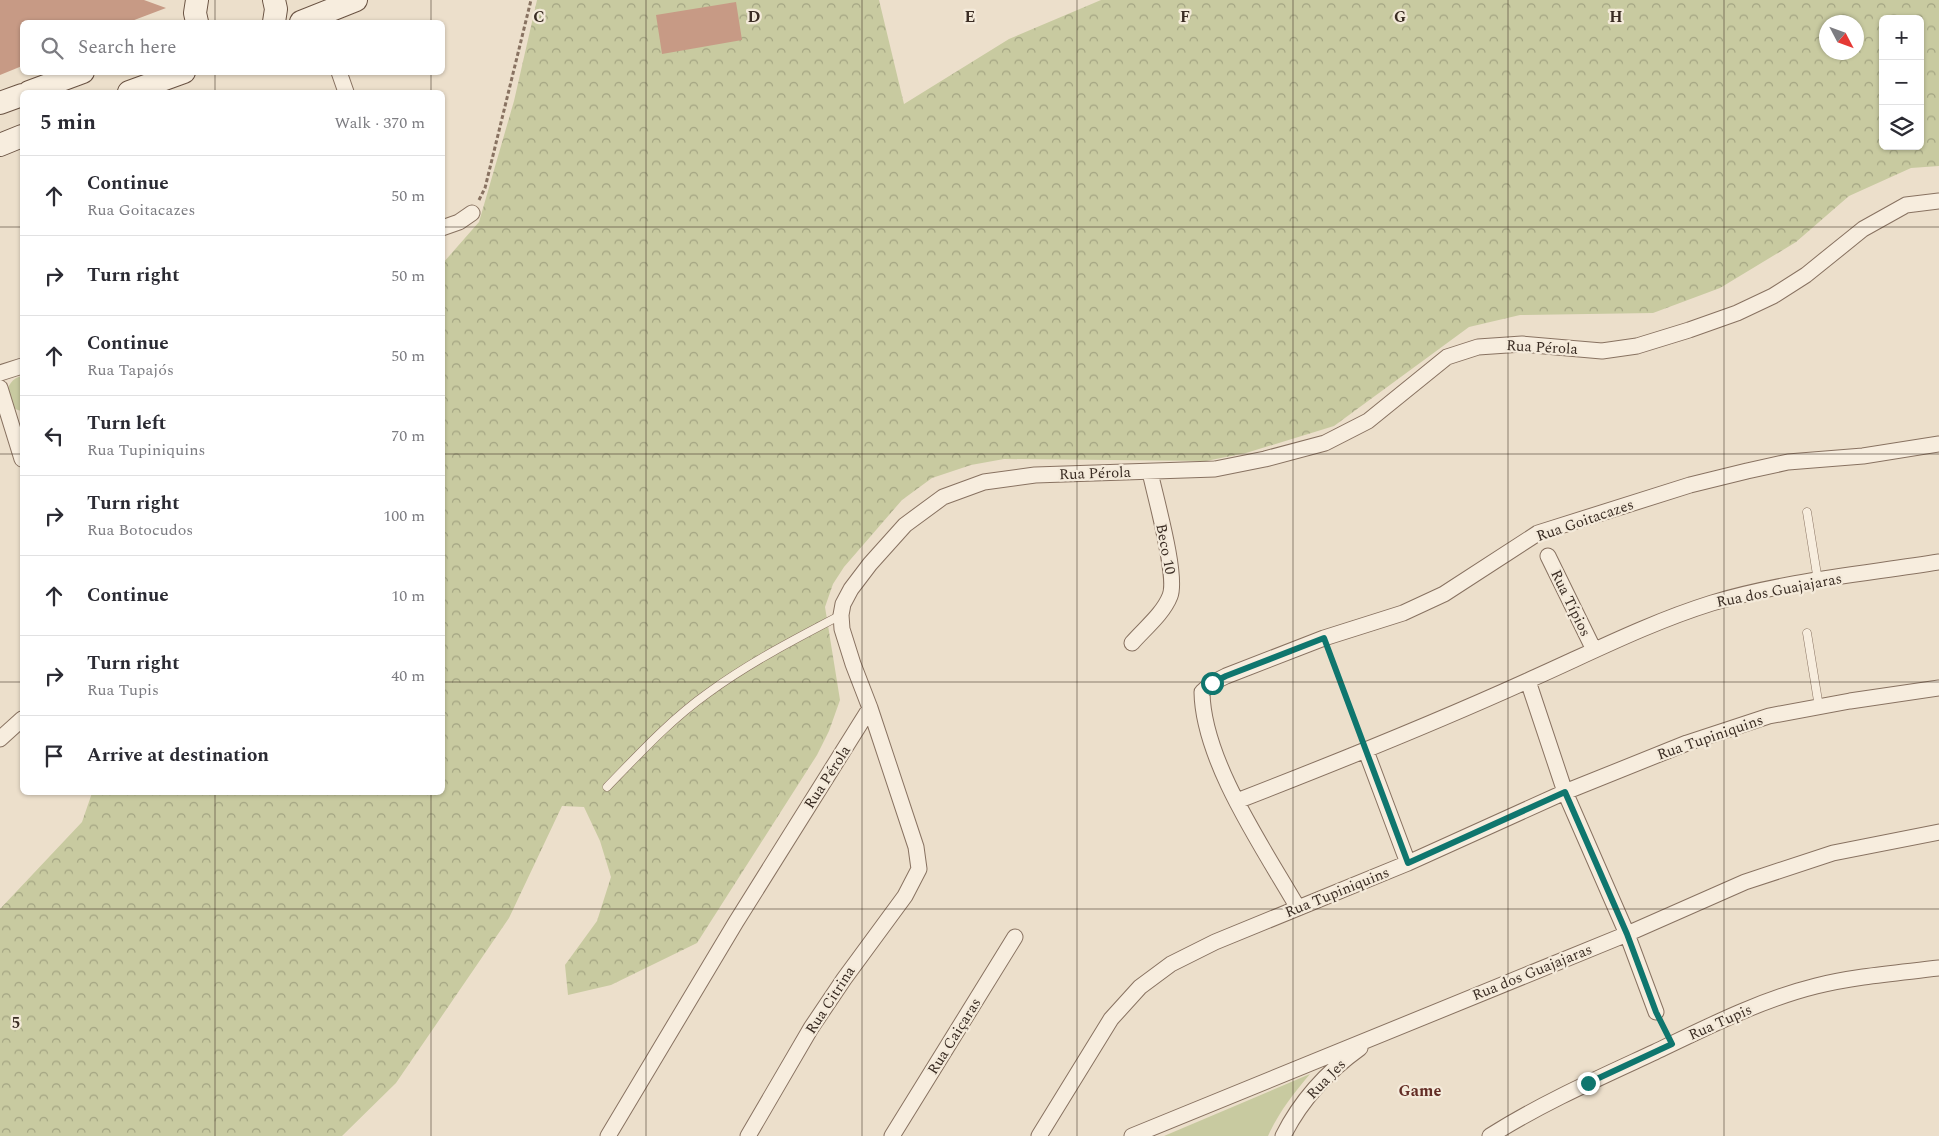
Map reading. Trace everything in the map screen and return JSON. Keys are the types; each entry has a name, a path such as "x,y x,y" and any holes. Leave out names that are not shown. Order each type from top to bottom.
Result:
{"main road":[{"path":"197,0 195,13 197,20"},
{"path":"274,0 276,9 274,20"},
{"path":"314,20 356,0"},
{"path":"34,90 74,75"},
{"path":"140,90 177,75"},
{"path":"0,103 20,96"},
{"path":"0,145 20,137"}],"street":[{"path":"340,75 345,90"},
{"name":"Rua Pérola","path":"840,615 843,604 851,589 870,564 905,526 943,497 984,482 1035,475 1215,469 1265,459 1326,443 1368,422 1447,357 1478,346 1522,344 1602,351 1637,346 1690,330 1737,313 1773,296 1806,275 1863,229 1906,205 1939,201"},
{"path":"445,227 459,222 472,213"},
{"path":"0,373 20,367"},
{"path":"0,388 19,430"},
{"name":"Rua Goitacazes","path":"1237,802 1220,764 1205,720 1202,692 1212,683 1324,638 1403,613 1444,594 1538,533 1690,485 1788,462 1863,456 1939,444"},
{"name":"Beco 10","path":"1132,644 1162,609 1170,595 1172,582 1170,564 1150,472"},
{"name":"Rua Típios","path":"1548,556 1594,650"},
{"name":"Rua dos Guajajaras","path":"1237,802 1366,751 1528,681 1594,650 1711,603 1764,590 1939,562"},
{"path":"840,615 846,645 870,708"},
{"path":"1528,681 1565,792 1627,934 1656,1012"},
{"name":"Rua Tupiniquins","path":"1040,1136 1111,1019 1140,987 1171,964 1215,942 1408,863 1565,792 1687,743 1769,716 1939,688"},
{"name":"Rua Pérola","path":"608,1136 736,922 870,708"},
{"name":"Rua Citrina","path":"748,1136 811,1028 849,972 905,896 919,869 916,846 870,708"},
{"path":"0,739 20,721"},
{"path":"1366,751 1408,863"},
{"path":"1237,802 1298,908"},
{"name":"Rua dos Guajajaras","path":"1132,1136 1627,934 1745,882 1833,853 1939,832"},
{"name":"Rua Caiçaras","path":"892,1136 1015,937"},
{"name":"Rua Tupis","path":"1490,1136 1588,1083 1778,997 1817,985 1939,968"},
{"name":"Rua Jes","path":"1283,1136 1312,1091 1345,1058 1380,1034"}],"lane":[{"path":"1807,512 1818,581"},
{"path":"607,787 671,723 707,693 749,666 840,615"},
{"path":"1807,633 1819,707"}],"path":[{"path":"472,213 485,188 531,0"},
{"path":"1324,638 1366,751"}],"green space":[{"path":"537,0 879,0 904,104 1009,39 1101,0 1939,0 1939,166 1911,168 1849,196 1796,242 1720,288 1653,313 1520,315 1469,327 1334,426 1246,453 1206,461 1004,459 971,465 932,478 902,500 844,567 833,584 825,607 840,700 829,731 817,755 697,943 611,985 568,995 565,965 597,921 611,877 600,841 584,807 562,806 509,918 396,1083 342,1136 0,1136 0,909 82,822 91,795 445,795 445,261 479,222 514,101"},
{"path":"20,377 20,410 11,405 7,394 8,388 15,379"},
{"path":"1310,1074 1287,1104 1268,1136 1164,1136"}],"building":[{"path":"0,0 144,0 166,8 134,20 20,20 20,67 0,75"},
{"path":"736,2 742,40 662,54 656,15"}],"district":[{"name":"Game","path":"1420,1090"}],"route":[{"path":"1212,683 1324,638 1408,863 1565,792 1627,934 1656,1012 1672,1044 1588,1083"}]}
